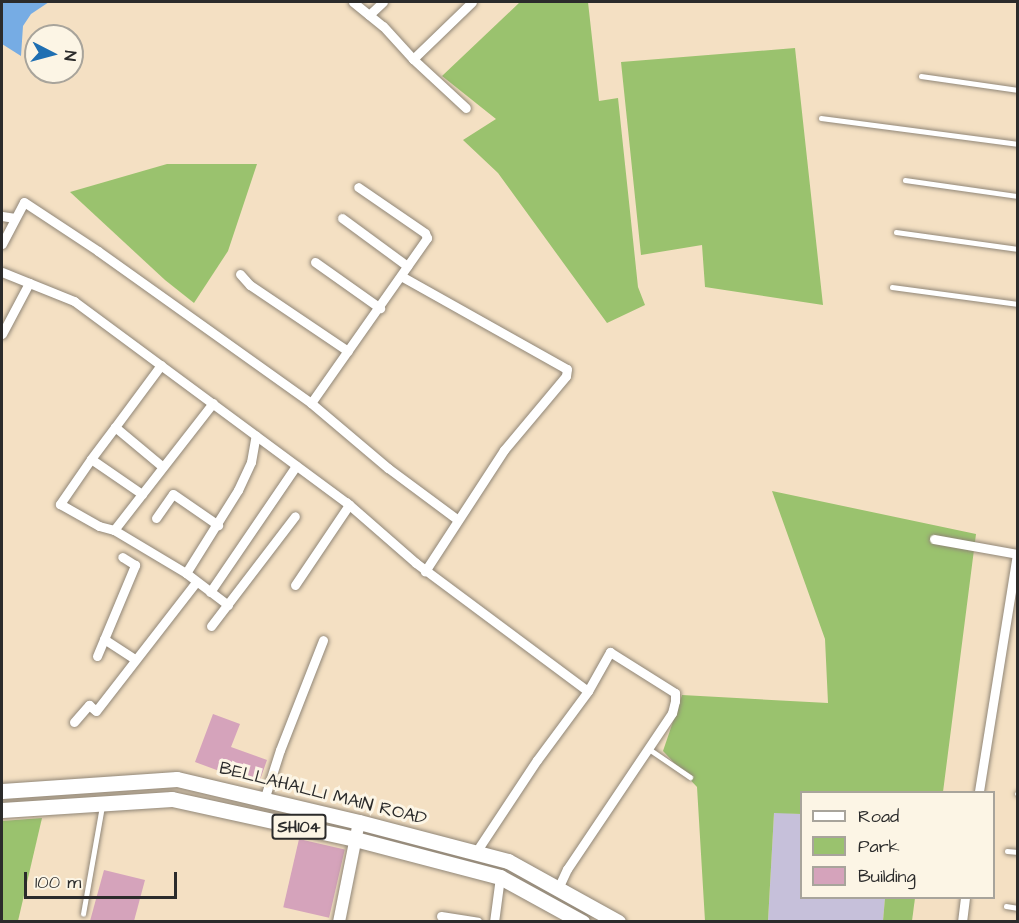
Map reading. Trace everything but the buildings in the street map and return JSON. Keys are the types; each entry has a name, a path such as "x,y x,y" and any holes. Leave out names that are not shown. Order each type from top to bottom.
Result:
{"main road":[{"name":"BELLAHALLI MAIN ROAD","path":"2,791 177,779 359,822 508,861 618,921"},
{"name":"BELLAHALLI MAIN ROAD","path":"2,810 172,799 355,839 500,877 582,921"}],"street":[{"path":"353,2 466,108"},
{"path":"369,15 383,2"},
{"path":"412,59 472,2"},
{"path":"311,403 425,242 425,233 358,187"},
{"path":"2,244 24,202 98,250 311,403 388,468 458,520"},
{"path":"2,216 15,218"},
{"path":"342,218 407,266"},
{"path":"315,262 380,308"},
{"path":"2,272 74,301 349,505 425,571 588,691"},
{"path":"240,274 250,285 348,351"},
{"path":"401,276 567,369 566,376 504,450 425,571"},
{"path":"2,334 29,283"},
{"path":"161,365 60,504 99,526 114,530 186,573 228,606"},
{"path":"114,530 213,403"},
{"path":"115,426 163,467"},
{"path":"186,573 238,490 251,462 256,435"},
{"path":"91,459 142,494"},
{"path":"210,592 296,465"},
{"path":"156,518 173,494 218,525"},
{"path":"294,585 349,505"},
{"path":"211,626 295,516"},
{"path":"934,539 1017,555 979,791"},
{"path":"97,656 135,566 122,557"},
{"path":"74,722 92,701 96,711 196,582"},
{"path":"104,639 135,659"},
{"path":"264,800 280,750 324,640"},
{"path":"476,852 537,760 588,691 610,651 675,693 672,713 567,869 558,888"},
{"path":"339,921 359,822"},
{"path":"494,921 500,877"},
{"path":"962,921 966,899"},
{"path":"441,916 478,921"}],"lane":[{"path":"921,76 1017,90"},
{"path":"821,118 1017,144"},
{"path":"905,180 1017,196"},
{"path":"896,232 1017,249"},
{"path":"892,287 1017,304"},
{"path":"649,749 690,777"},
{"path":"83,914 103,803"},
{"path":"1007,851 1017,852"},
{"path":"1006,906 1017,908"}],"shaded area":[{"path":"774,812 800,814 800,899 885,899 883,921 768,922"}],"green space":[{"path":"520,2 588,2 599,101 618,98 638,287 645,305 607,323 498,173 463,140 496,119 442,76"},
{"path":"795,48 823,305 705,287 702,245 641,255 621,62"},
{"path":"167,164 257,164 228,251 194,303 165,280 70,192"},
{"path":"772,491 976,534 943,791 800,791 800,814 774,813 768,921 705,921 697,787 663,751 682,695 828,703 825,639"},
{"path":"42,818 18,921 2,921 2,821"},
{"path":"885,899 915,899 912,921 883,921"}],"water":[{"path":"2,2 49,2 31,14 24,24 21,56 2,44"}]}
